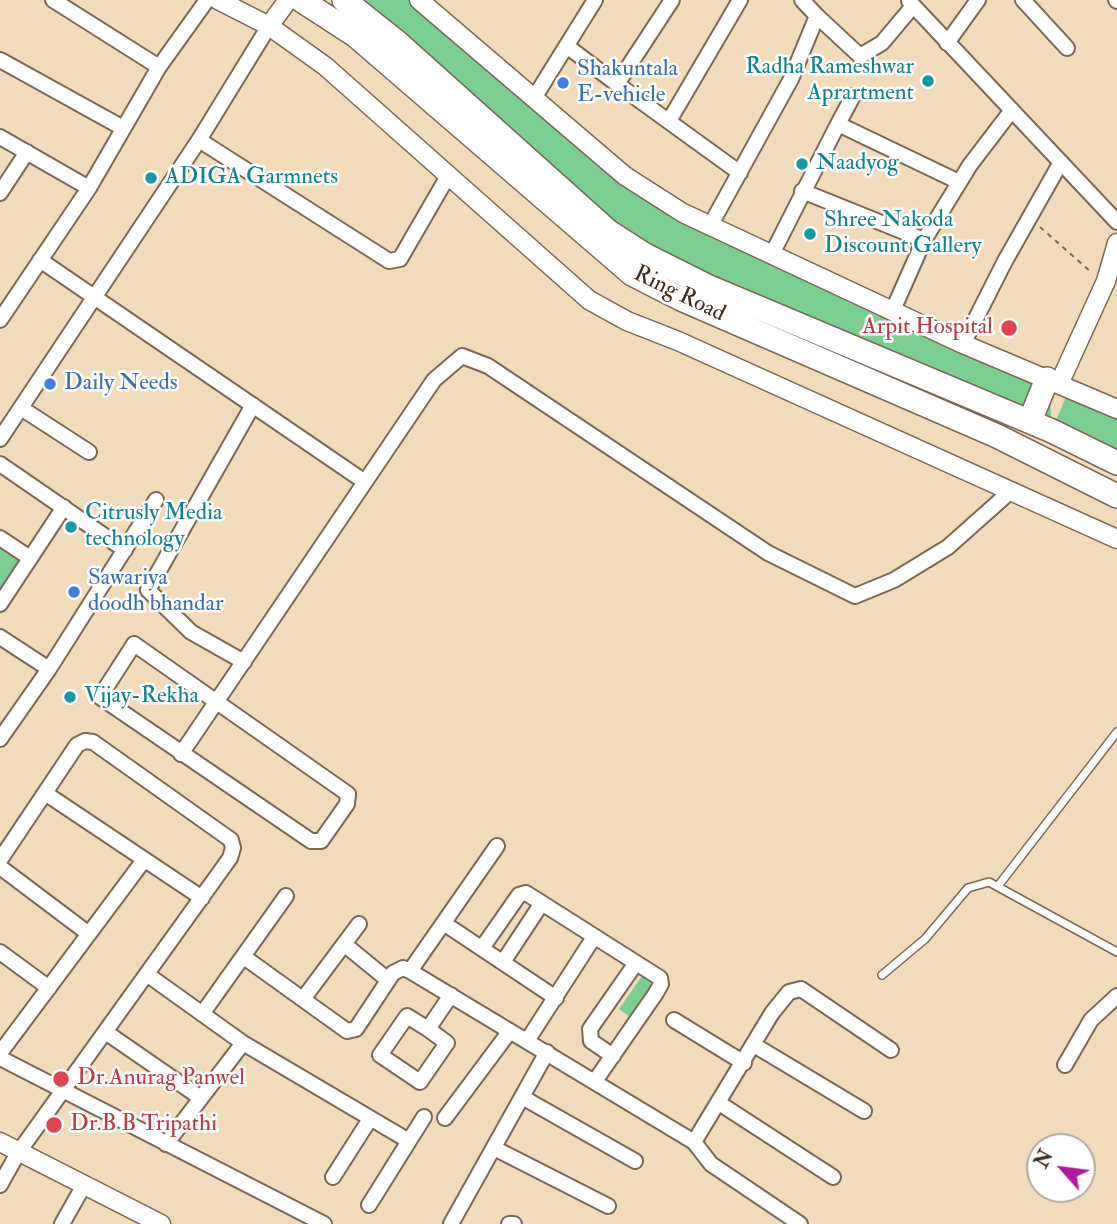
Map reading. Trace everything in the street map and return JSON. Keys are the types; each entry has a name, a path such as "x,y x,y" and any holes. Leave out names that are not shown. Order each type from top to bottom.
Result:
{"main road":[{"name":"Ring Road","path":"301,0 355,35 632,274 681,299 997,436 1117,496"},
{"name":"Ring Road","path":"344,0 397,42 609,232 645,255 706,286 1030,421 1117,463"},
{"path":"1030,421 1053,382"}],"street":[{"path":"54,0 159,66"},
{"path":"0,320 89,188 159,66 207,0"},
{"path":"218,0 269,26 325,66 589,300 627,321 678,341 1117,539"},
{"path":"0,439 288,0"},
{"path":"419,0 625,176 710,226 963,344 1117,409"},
{"path":"534,98 595,0"},
{"path":"617,84 672,0"},
{"path":"670,121 740,0"},
{"path":"802,0 860,56 882,43 911,3 1117,222"},
{"path":"947,43 978,0"},
{"path":"1023,0 1067,48"},
{"path":"710,226 791,79 817,16"},
{"path":"568,47 740,173"},
{"path":"0,61 123,128"},
{"path":"771,256 853,96"},
{"path":"893,310 924,240 959,182 1012,110"},
{"path":"838,124 959,182"},
{"path":"0,137 89,188"},
{"path":"199,139 389,261 400,259 448,176"},
{"path":"0,193 27,152"},
{"path":"963,344 1061,162"},
{"path":"802,191 924,240"},
{"path":"1053,382 1106,281 1117,243"},
{"path":"40,260 365,482"},
{"path":"181,754 434,380 462,356 488,366 768,553 855,596 894,580 948,547 1012,490"},
{"path":"244,662 191,632 148,590 253,405"},
{"path":"21,408 89,452"},
{"path":"0,464 125,550"},
{"path":"2,732 49,669 156,500"},
{"path":"0,604 64,507"},
{"path":"0,538 30,558"},
{"path":"0,637 49,669"},
{"path":"134,644 348,794 347,804 321,841 311,841 181,754 100,697 134,644"},
{"path":"0,860 77,746 85,741 93,742 231,840 230,858 107,1033 18,1153 0,1185"},
{"path":"45,793 202,898"},
{"path":"411,971 497,846"},
{"path":"144,860 0,1056 62,1091 324,1224"},
{"path":"0,867 89,934"},
{"path":"482,948 519,895 526,893 660,978 661,984 595,1081"},
{"path":"202,1014 286,897"},
{"path":"503,962 542,903"},
{"path":"445,924 556,998"},
{"path":"303,999 359,925"},
{"path":"527,1041 594,937"},
{"path":"344,944 388,980"},
{"path":"0,952 49,988"},
{"path":"244,957 338,1028 351,1031 388,980 400,969 411,971 694,1142 711,1164 800,1224"},
{"path":"612,1056 591,1041 590,1029 636,963"},
{"path":"148,975 243,1043 409,1141"},
{"path":"694,1142 784,995 801,989 891,1050"},
{"path":"428,1029 451,995"},
{"path":"1065,1065 1091,1020 1117,996"},
{"path":"407,1016 428,1029 447,1042 420,1082 380,1055 407,1016"},
{"path":"674,1020 744,1063"},
{"path":"445,1118 510,1031"},
{"path":"107,1033 201,1098"},
{"path":"166,1144 243,1043"},
{"path":"754,1045 864,1111"},
{"path":"451,1224 547,1052"},
{"path":"522,1097 635,1161"},
{"path":"719,1103 833,1177"},
{"path":"369,1205 424,1117"},
{"path":"333,1177 370,1119"},
{"path":"0,1142 161,1224"},
{"path":"494,1147 608,1206"},
{"path":"62,1224 84,1185"},
{"path":"509,1224 514,1224"}],"lane":[{"path":"998,886 1117,732"},
{"path":"882,975 925,939 968,888 989,882 1117,952"}],"path":[{"path":"1029,217 1062,248 1106,281"}],"green space":[{"path":"342,0 409,0 684,221 1049,385 1052,429 1067,395 1117,419 1117,465 609,232"},
{"path":"0,535 25,551 0,595"},
{"path":"644,973 658,983 634,1020 619,1009"}],"place":[{"name":"Radha Rameshwar Aprartment","path":"928,81"},
{"name":"Shakuntala E-vehicle","path":"563,83"},
{"name":"Naadyog","path":"802,164"},
{"name":"ADIGA Garmnets","path":"151,178"},
{"name":"Shree Nakoda Discount Gallery","path":"810,234"},
{"name":"Arpit Hospital","path":"1009,328"},
{"name":"Daily Needs","path":"50,384"},
{"name":"Citrusly Media technology","path":"71,527"},
{"name":"Sawariya doodh bhandar","path":"74,592"},
{"name":"Vijay-Rekha","path":"70,697"},
{"name":"Dr.Anurag Panwel","path":"61,1079"},
{"name":"Dr.B B Tripathi","path":"54,1125"}]}
